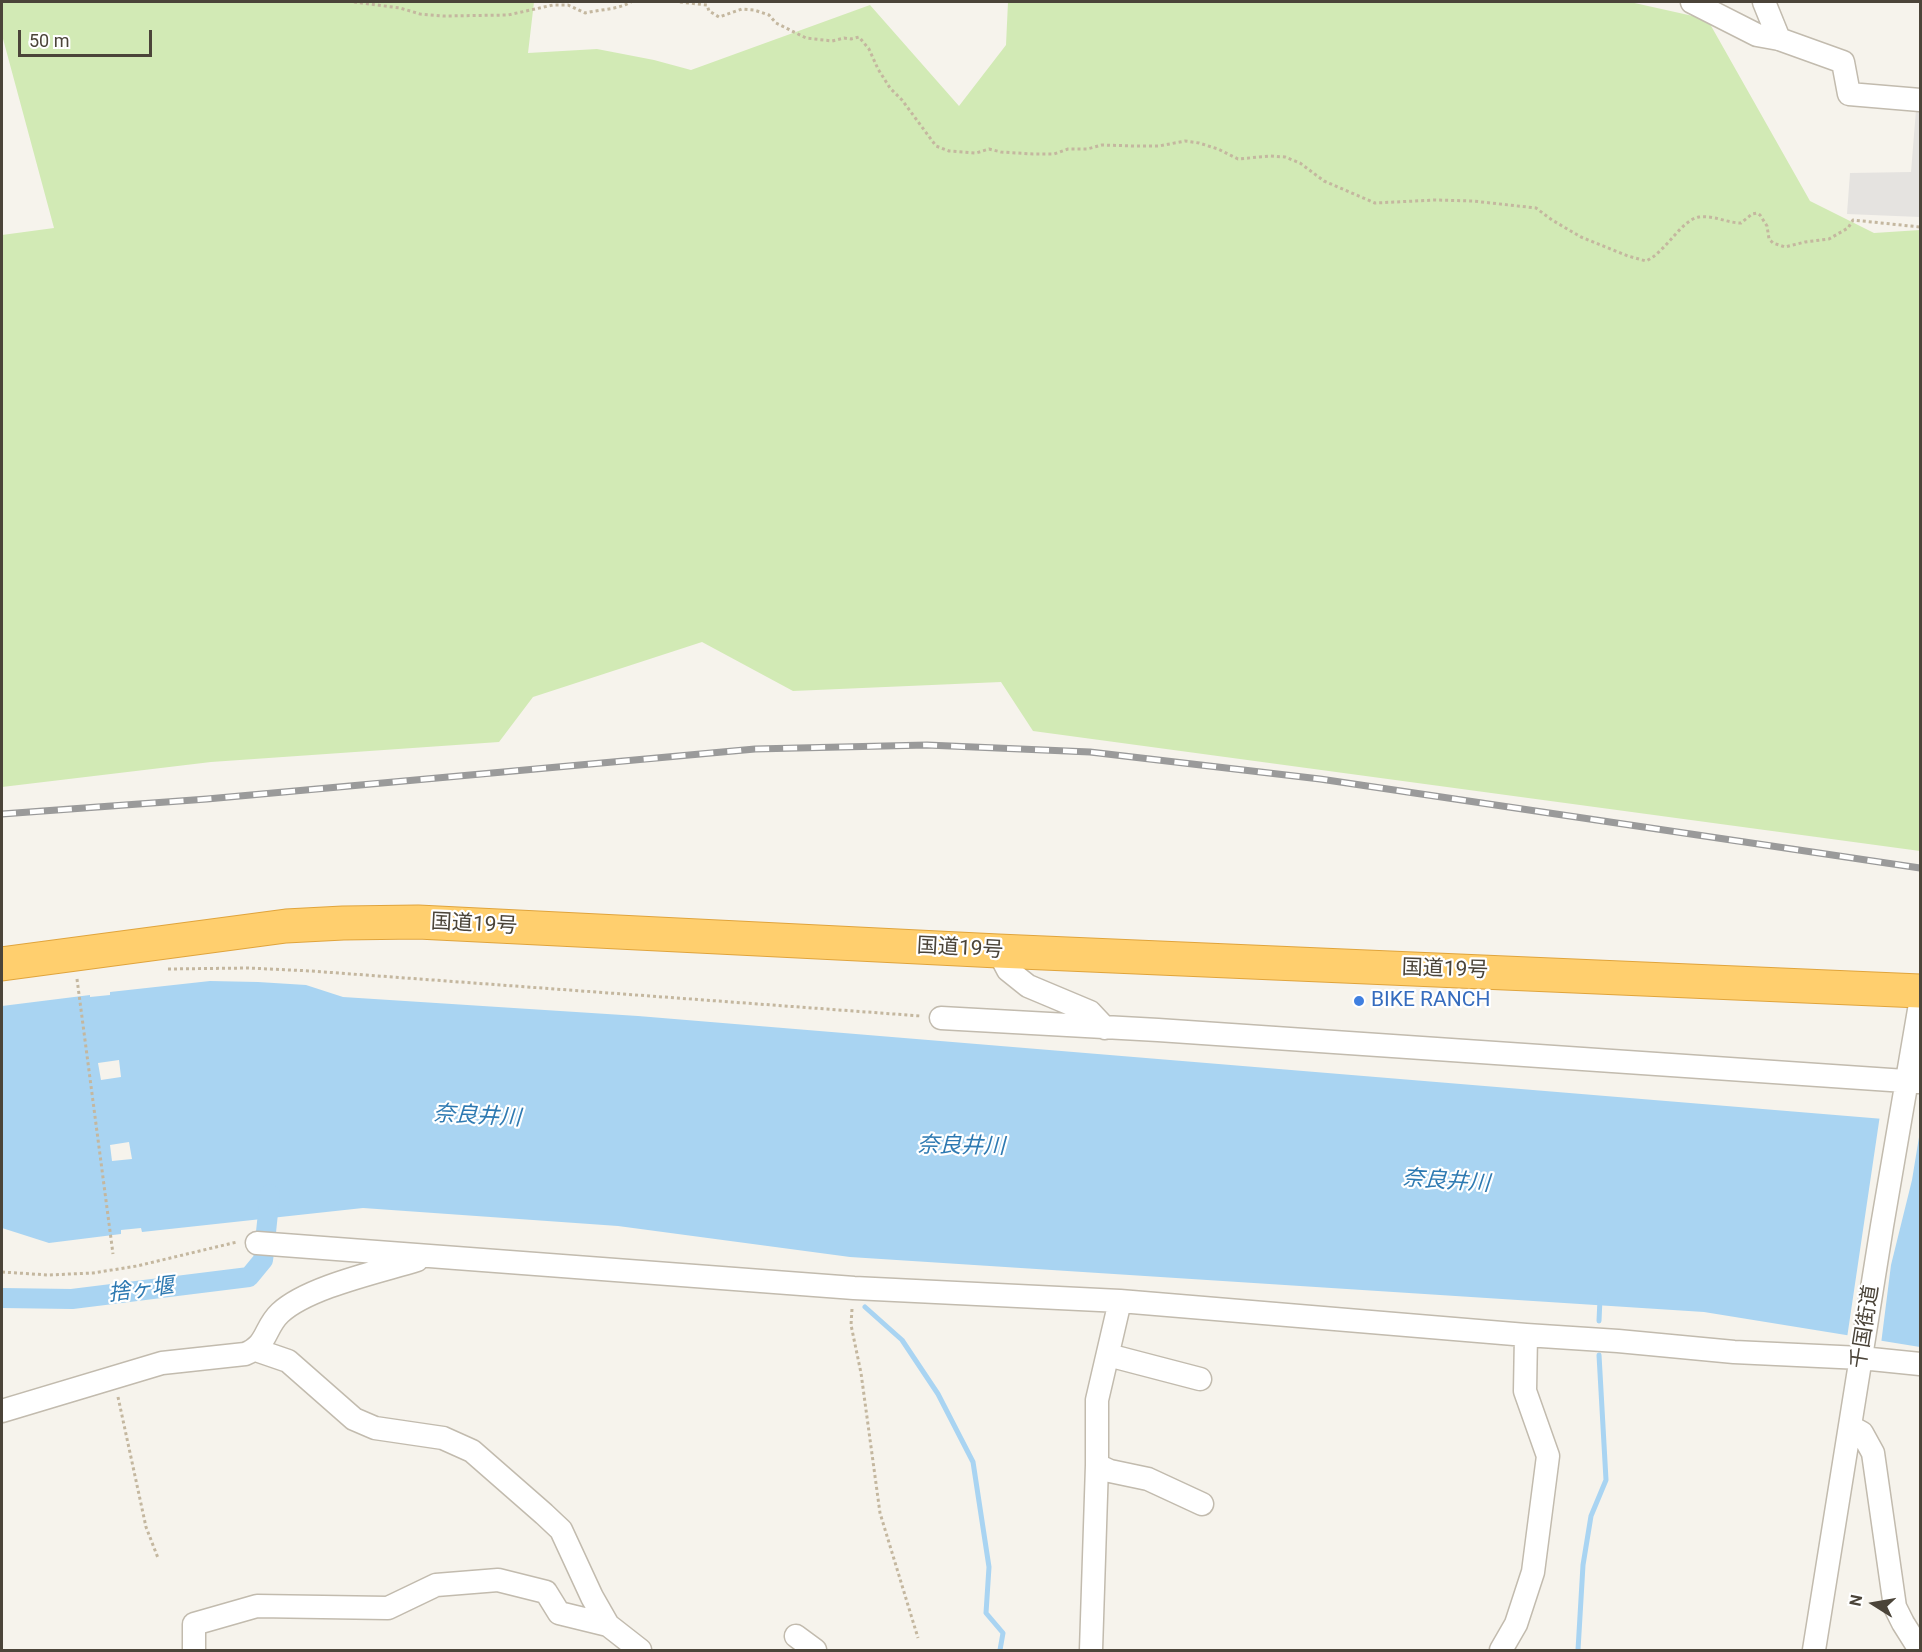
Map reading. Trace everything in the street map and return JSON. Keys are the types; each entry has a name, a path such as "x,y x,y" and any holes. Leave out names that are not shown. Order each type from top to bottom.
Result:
{"highway":[{"name":"国道19号","path":"2,964 286,926 396,923 1920,991"}],"street":[{"path":"1692,2 1756,35 1779,39 1843,63 1849,94 1920,100"},
{"path":"1764,2 1779,39"},
{"path":"998,951 1008,970 1028,986 1090,1012 1105,1028"},
{"name":"千国街道","path":"1814,1650 1862,1353 1910,1085 1920,1004"},
{"path":"942,1018 1910,1085"},
{"path":"257,1243 854,1288 1120,1301 1734,1352 1862,1353 1920,1364"},
{"path":"256,1350 279,1314 311,1293 427,1256"},
{"path":"1090,1650 1097,1465 1097,1400 1120,1301"},
{"path":"1501,1650 1516,1624 1533,1572 1548,1456 1525,1390 1526,1335"},
{"path":"2,1411 162,1363 245,1354 256,1350 288,1360 354,1419 375,1428 443,1438 472,1451 561,1530 592,1597 608,1625 640,1650"},
{"path":"1108,1355 1200,1379"},
{"path":"1851,1427 1863,1433 1874,1453 1895,1607 1919,1646"},
{"path":"1097,1465 1110,1471 1148,1479 1202,1504"},
{"path":"194,1650 194,1624 257,1606 388,1608 436,1585 498,1580 546,1592 560,1613 608,1625"},
{"path":"796,1636 815,1650"}],"path":[{"path":"354,2 400,8 420,14 478,16 508,15 553,5 568,5 585,13 602,8 622,7 631,2"},
{"path":"681,2 707,5 709,11 719,17 742,9 754,10 769,15 776,23 806,38 819,41 859,37 870,49 878,69 890,88 902,100 936,146 950,151 976,153 989,149 1007,153 1054,154 1068,149 1087,149 1102,145 1143,146 1185,141 1199,142 1238,159 1285,157 1300,163 1324,181 1375,203 1435,200 1536,208 1581,237 1646,261 1655,257 1687,221 1702,216 1729,223 1741,223 1752,214 1757,213 1767,226 1769,239 1785,247 1829,239 1840,234 1853,220 1920,227"},
{"path":"158,969 248,968 311,971 942,1018"},
{"path":"77,979 113,1254"},
{"path":"2,1272 48,1275 93,1273 137,1266 238,1242 257,1243"},
{"path":"854,1288 850,1325 861,1373 880,1513 918,1638"},
{"path":"114,1377 146,1527 158,1558"}],"green space":[{"path":"2,2 534,2 528,53 597,49 691,70 870,5 959,106 1006,45 1008,2 1630,2 1702,18 1710,24 1810,201 1874,233 1920,230 1920,851 1033,731 1001,682 793,691 702,642 533,697 499,742 211,762 2,787 2,235 54,228 2,35"}],"shaded area":[{"path":"1916,110 1920,112 1920,217 1847,214 1850,173 1911,172"}],"water":[{"name":"奈良井川","path":"210,981 306,985 343,997 638,1016 1920,1122 1920,1347 1704,1312 850,1257 618,1226 363,1208 142,1232 141,1228 121,1230 121,1234 49,1243 2,1228 2,1006 90,995 90,997 110,995 110,992","holes":["119,1060 121,1077 101,1080 98,1063","129,1142 132,1159 112,1161 110,1145"]}],"pier":[{"path":"1880,1115 1920,1119 1912,1180 1891,1265 1881,1344 1847,1338"}],"waterway":[{"name":"捨ヶ堰","path":"266,1232 270,1194"},
{"name":"捨ヶ堰","path":"2,1298 72,1299 249,1277 263,1260 264,1252"},
{"path":"1599,1321 1600,1299"},
{"path":"865,1307 902,1340 938,1394 973,1462 989,1567 986,1613 1003,1633 1000,1650"},
{"path":"1578,1650 1583,1565 1591,1516 1606,1480 1599,1355"}],"railway":[{"path":"2,814 207,799 755,749 927,745 1090,752 1320,779 1920,868"}],"place":[{"name":"BIKE RANCH","path":"1359,1001"}]}
